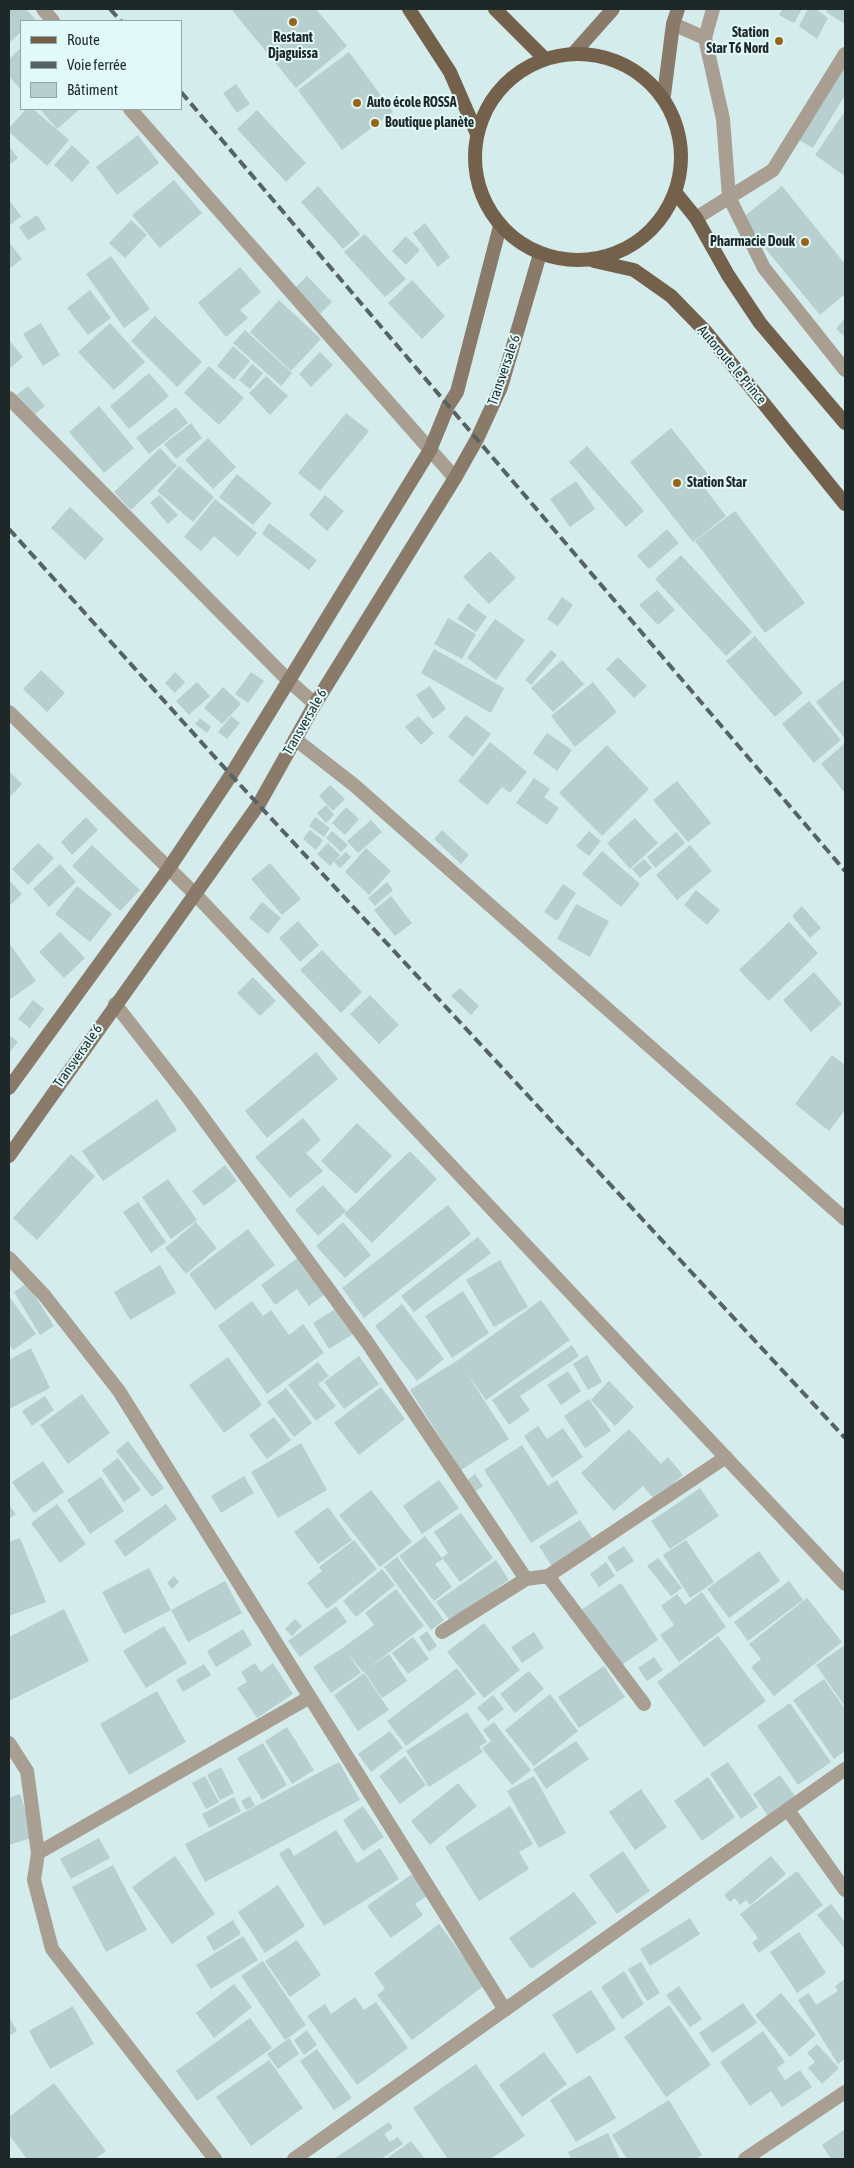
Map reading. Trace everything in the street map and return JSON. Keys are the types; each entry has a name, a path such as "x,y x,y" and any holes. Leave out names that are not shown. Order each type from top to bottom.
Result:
{"main road":[{"path":"409,9 450,72 477,134"},
{"path":"495,9 546,59"},
{"path":"574,54 613,9"},
{"path":"664,95 628,68 602,57 574,54 546,59 514,76 490,102 477,134 477,183 500,226 540,254 566,261 594,260 628,248 657,224 675,192 680,156 674,121 664,95 673,24 678,9"},
{"path":"675,192 696,218 728,275 760,323 845,423"},
{"path":"9,1088 169,868 231,775 430,450 448,406 457,392 500,226"},
{"name":"Transversale 6","path":"9,1156 115,1004 196,895 259,804 315,704 455,478 477,439 502,387 540,254"},
{"name":"Autoroute le Prince","path":"594,260 634,270 671,296 706,332 845,504"}],"street":[{"path":"42,9 52,20"},
{"path":"713,9 705,38 723,119 730,197 764,268 845,370"},
{"path":"673,24 705,38"},
{"path":"696,218 773,170 845,54"},
{"path":"131,110 455,478"},
{"path":"9,398 288,680 315,704"},
{"path":"9,712 196,895 845,1584"},
{"path":"295,739 354,785 845,1220"},
{"path":"115,1004 190,1100 367,1342 526,1579"},
{"path":"9,1258 44,1295 119,1391 505,2010"},
{"path":"442,1632 526,1579 548,1576 726,1457"},
{"path":"548,1576 644,1704"},
{"path":"38,1853 310,1697"},
{"path":"9,1743 27,1771 38,1853 34,1880 52,1949 215,2159"},
{"path":"294,2159 845,1770"},
{"path":"788,1810 845,1890"},
{"path":"745,2159 845,2092"}],"building":[{"path":"9,9 26,9 36,20 20,20 20,33 9,43"},
{"path":"231,9 316,9 347,46 296,88"},
{"path":"782,9 802,9 794,23 779,15"},
{"path":"808,9 816,9 828,18 817,39 799,26"},
{"path":"828,9 842,9 845,11 845,24 826,12"},
{"path":"20,49 20,89 9,76 9,59"},
{"path":"349,52 393,112 342,150 298,90"},
{"path":"845,60 845,95 813,148 797,139"},
{"path":"236,84 250,104 237,113 223,93"},
{"path":"25,110 34,110 69,140 47,166 9,132 9,128"},
{"path":"41,110 79,110 57,129"},
{"path":"257,110 306,163 286,182 237,129"},
{"path":"845,111 845,176 815,155"},
{"path":"138,135 159,163 117,195 96,167"},
{"path":"72,145 90,162 72,182 54,165"},
{"path":"9,146 18,158 9,165"},
{"path":"174,180 202,213 160,248 132,215"},
{"path":"318,186 360,234 343,249 301,202"},
{"path":"782,186 845,264 845,294 820,315 741,219"},
{"path":"9,200 21,216 9,226"},
{"path":"37,215 46,229 28,240 19,227"},
{"path":"131,220 147,235 125,258 109,243"},
{"path":"425,223 450,257 438,267 413,233"},
{"path":"365,234 406,279 385,297 344,252"},
{"path":"406,236 420,250 406,265 392,251"},
{"path":"9,242 22,259 9,269"},
{"path":"111,256 150,309 124,328 86,274"},
{"path":"240,267 261,292 240,310 248,318 226,337 198,303"},
{"path":"307,276 332,302 320,314 295,288"},
{"path":"412,280 445,316 422,339 388,303"},
{"path":"90,290 111,318 88,335 67,308"},
{"path":"279,300 321,339 291,371 250,332"},
{"path":"155,316 202,362 177,387 131,341"},
{"path":"845,318 845,337 836,329"},
{"path":"41,323 60,355 43,366 23,334"},
{"path":"110,323 145,362 114,390 78,352"},
{"path":"245,330 292,373 281,386 233,343"},
{"path":"9,340 23,357 9,369"},
{"path":"233,346 250,361 234,380 217,366"},
{"path":"320,352 333,365 311,387 299,374"},
{"path":"252,364 263,373 250,389 239,380"},
{"path":"209,366 244,398 219,425 184,393"},
{"path":"149,373 169,396 129,429 110,406"},
{"path":"266,376 288,396 270,415 249,393"},
{"path":"28,386 45,406 33,416 15,396"},
{"path":"99,406 134,448 104,473 69,432"},
{"path":"176,407 188,423 149,454 136,438"},
{"path":"346,413 369,431 320,491 298,473"},
{"path":"191,423 202,438 176,459 164,444"},
{"name":"Station Star","path":"671,428 712,479 703,486 726,516 693,542 630,462"},
{"path":"208,438 236,467 213,489 185,460"},
{"path":"587,446 644,511 626,527 569,462"},
{"path":"160,448 177,466 131,510 114,492"},
{"path":"179,466 214,497 193,522 157,491"},
{"path":"237,474 272,503 253,525 219,497"},
{"path":"576,481 595,509 570,527 550,499"},
{"path":"159,495 178,515 168,524 150,503"},
{"path":"325,495 344,511 327,531 309,515"},
{"path":"215,499 257,533 238,557 214,536 201,551 184,537"},
{"path":"70,507 104,539 85,560 51,528"},
{"path":"735,511 805,603 765,633 695,541"},
{"path":"269,523 317,560 309,570 262,534"},
{"path":"667,529 679,543 649,569 637,556"},
{"path":"490,551 516,578 489,604 463,577"},
{"path":"681,555 752,632 726,656 655,579"},
{"path":"657,590 675,610 658,625 639,605"},
{"path":"562,597 573,605 558,626 547,619"},
{"path":"468,603 487,617 476,632 457,619"},
{"path":"448,618 476,634 462,659 434,644"},
{"path":"495,619 525,640 496,680 467,658"},
{"path":"755,636 803,693 775,717 726,661"},
{"path":"434,649 504,688 491,713 421,673"},
{"path":"551,650 557,655 531,685 525,680"},
{"path":"618,657 647,686 634,698 606,669"},
{"path":"562,660 584,684 553,712 531,688"},
{"path":"41,670 65,693 47,712 23,689"},
{"path":"175,672 185,682 175,693 165,683"},
{"path":"251,672 264,681 248,703 235,694"},
{"path":"845,679 845,739 816,702"},
{"path":"197,682 210,696 189,715 176,701"},
{"path":"593,682 617,712 575,747 551,716"},
{"path":"430,686 446,709 433,719 416,695"},
{"path":"223,687 241,704 222,724 204,708"},
{"path":"809,701 841,740 814,763 782,724"},
{"path":"466,715 491,734 473,757 448,737"},
{"path":"231,716 240,723 227,739 218,732"},
{"path":"418,716 434,733 421,745 405,727"},
{"path":"200,718 211,727 207,733 195,724"},
{"path":"547,733 572,750 557,771 533,753"},
{"path":"490,742 527,772 510,793 502,787 487,805 458,781"},
{"path":"845,743 845,793 821,764"},
{"path":"607,745 649,789 602,836 559,793"},
{"path":"9,771 22,784 9,798"},
{"path":"534,778 550,789 544,797 559,808 547,825 516,803"},
{"path":"677,781 711,823 688,842 653,800"},
{"path":"330,785 345,799 333,811 319,796"},
{"path":"326,805 334,815 326,823 317,813"},
{"path":"346,807 359,819 345,835 332,823"},
{"path":"86,817 98,830 72,855 61,842"},
{"path":"315,817 330,828 324,837 309,826"},
{"path":"635,818 658,843 630,869 607,843"},
{"path":"371,820 382,832 358,853 347,841"},
{"path":"310,830 323,840 316,850 303,839"},
{"path":"442,830 469,855 461,864 434,839"},
{"path":"332,831 348,845 341,852 326,838"},
{"path":"589,831 601,841 589,856 576,846"},
{"path":"676,832 685,843 655,868 647,857"},
{"path":"38,843 54,858 28,885 12,869"},
{"path":"328,843 340,855 330,866 317,854"},
{"path":"92,845 140,890 120,911 72,866"},
{"path":"690,845 712,871 677,900 656,875"},
{"path":"366,848 391,871 369,895 345,872"},
{"path":"602,851 640,884 621,907 582,874"},
{"path":"346,852 351,857 340,868 334,862"},
{"path":"644,859 652,868 640,878 632,869"},
{"path":"270,863 301,899 282,915 251,879"},
{"path":"60,864 76,882 49,907 33,889"},
{"path":"9,880 22,894 9,906"},
{"path":"387,882 393,890 375,906 368,898"},
{"path":"563,884 576,893 557,921 544,912"},
{"path":"77,886 112,914 90,942 55,914"},
{"path":"696,890 720,910 707,925 684,905"},
{"path":"391,896 412,923 395,936 374,910"},
{"path":"262,902 281,918 268,934 249,918"},
{"path":"576,904 609,921 590,957 557,939"},
{"path":"802,906 821,928 810,938 792,916"},
{"path":"298,921 319,945 300,962 279,938"},
{"path":"789,922 818,953 769,1001 739,970"},
{"path":"60,932 85,958 64,978 39,952"},
{"path":"9,943 36,981 9,1000"},
{"path":"322,950 362,992 341,1013 300,970"},
{"path":"814,972 842,1004 811,1032 783,1000"},
{"path":"253,977 276,1001 260,1016 237,993"},
{"path":"460,988 479,1006 471,1015 451,996"},
{"path":"370,995 399,1025 379,1044 350,1014"},
{"path":"33,1000 44,1009 30,1028 18,1019"},
{"path":"9,1035 18,1042 9,1053"},
{"path":"316,1052 338,1079 267,1138 245,1111"},
{"path":"832,1055 845,1065 845,1110 829,1131 795,1104"},
{"path":"157,1099 177,1130 103,1181 82,1151"},
{"path":"303,1118 321,1140 306,1153 323,1171 290,1198 255,1157"},
{"path":"357,1123 392,1156 356,1194 321,1161"},
{"path":"410,1151 437,1179 372,1243 344,1214"},
{"path":"71,1154 95,1176 37,1240 13,1218"},
{"path":"225,1165 237,1181 204,1206 192,1191"},
{"path":"168,1179 197,1220 171,1239 142,1197"},
{"path":"323,1185 346,1211 318,1236 295,1210"},
{"path":"138,1202 166,1242 151,1253 123,1212"},
{"path":"448,1205 471,1234 364,1318 342,1288"},
{"path":"196,1222 217,1248 186,1274 165,1248"},
{"path":"343,1222 371,1255 345,1278 316,1246"},
{"path":"248,1229 275,1265 215,1310 189,1274"},
{"path":"478,1237 491,1253 414,1312 401,1296"},
{"path":"299,1257 325,1294 309,1306 297,1289 275,1305 261,1285"},
{"path":"500,1260 528,1307 494,1327 466,1280"},
{"path":"160,1265 176,1293 130,1320 114,1292"},
{"path":"27,1283 54,1326 40,1335 14,1292"},
{"path":"463,1291 489,1333 452,1358 425,1316"},
{"path":"9,1296 36,1334 13,1350 9,1344"},
{"path":"541,1300 570,1340 486,1400 466,1372 509,1439 461,1470 410,1390 458,1360"},
{"path":"252,1301 263,1316 271,1310 289,1335 303,1324 324,1353 267,1394 218,1326"},
{"path":"402,1304 444,1359 417,1381 375,1326"},
{"path":"337,1308 353,1334 329,1349 313,1323"},
{"path":"572,1345 579,1356 520,1396 530,1410 509,1425 492,1400"},
{"path":"31,1348 50,1388 9,1409 9,1360"},
{"path":"587,1355 602,1382 588,1390 573,1364"},
{"path":"359,1356 379,1384 344,1409 324,1382"},
{"path":"228,1357 262,1405 224,1433 189,1385"},
{"path":"318,1362 329,1376 318,1384 336,1406 316,1421 288,1385"},
{"path":"568,1371 581,1391 561,1405 547,1385"},
{"path":"609,1381 634,1407 615,1426 591,1400"},
{"path":"381,1387 405,1419 359,1455 334,1423"},
{"path":"286,1388 312,1423 294,1437 267,1402"},
{"path":"82,1394 110,1433 68,1464 40,1425"},
{"path":"45,1396 54,1410 32,1426 22,1411"},
{"path":"589,1399 611,1431 585,1448 564,1416"},
{"path":"274,1417 291,1440 267,1459 249,1435"},
{"path":"538,1426 547,1439 563,1428 583,1457 552,1478 524,1436"},
{"path":"629,1429 661,1464 668,1457 683,1475 655,1500 643,1486 614,1511 581,1473"},
{"path":"128,1441 164,1488 152,1497 116,1451"},
{"path":"301,1443 327,1490 278,1518 251,1472"},
{"path":"522,1445 548,1486 557,1480 578,1513 531,1543 484,1470"},
{"path":"118,1458 141,1490 124,1502 102,1470"},
{"path":"43,1461 64,1492 34,1513 12,1482"},
{"path":"475,1474 483,1486 474,1492 466,1481"},
{"path":"244,1476 254,1493 221,1513 211,1496"},
{"path":"101,1477 124,1511 90,1534 67,1500"},
{"path":"439,1480 459,1508 422,1534 403,1506"},
{"path":"700,1488 719,1516 670,1549 651,1521"},
{"path":"371,1490 412,1542 380,1567 339,1515"},
{"path":"57,1504 86,1544 60,1563 31,1523"},
{"path":"166,1504 177,1519 125,1557 114,1541"},
{"path":"9,1505 16,1514 9,1519"},
{"path":"328,1507 352,1540 318,1564 294,1532"},
{"path":"461,1513 493,1558 460,1582 443,1559 435,1564 452,1587 434,1601 399,1556 425,1536 442,1558 448,1553 434,1532"},
{"path":"580,1520 594,1541 553,1568 539,1546"},
{"path":"20,1538 46,1602 9,1616 9,1542"},
{"path":"354,1540 377,1569 327,1609 307,1583 322,1571 319,1567"},
{"path":"686,1540 714,1582 690,1598 663,1555"},
{"path":"624,1546 634,1561 617,1572 607,1557"},
{"path":"759,1551 780,1581 729,1618 707,1589"},
{"path":"397,1557 444,1620 431,1630 384,1567"},
{"path":"658,1558 682,1588 671,1596 647,1566"},
{"path":"496,1560 509,1580 450,1621 436,1602"},
{"path":"606,1562 615,1576 599,1587 590,1574"},
{"path":"149,1568 171,1610 124,1634 102,1592"},
{"path":"382,1569 395,1585 356,1617 343,1601"},
{"path":"174,1576 179,1582 172,1589 167,1583"},
{"path":"225,1581 242,1613 188,1642 171,1610"},
{"path":"789,1581 803,1600 748,1641 734,1622"},
{"path":"621,1583 658,1640 619,1667 581,1610"},
{"path":"396,1589 424,1626 367,1669 389,1654 407,1681 382,1698 364,1671 348,1653 361,1673 331,1693 313,1667 374,1625 365,1613"},
{"path":"702,1592 726,1627 679,1662 660,1635 674,1625 661,1606 677,1594 685,1605"},
{"path":"807,1598 842,1642 774,1696 751,1667 761,1659 749,1644"},
{"path":"336,1606 347,1622 300,1657 288,1641"},
{"path":"64,1609 89,1661 9,1701 9,1637"},
{"path":"295,1619 302,1626 292,1636 285,1629"},
{"path":"484,1623 520,1670 484,1698 447,1652"},
{"path":"164,1626 187,1663 146,1688 123,1651"},
{"path":"243,1629 252,1645 216,1667 207,1651"},
{"path":"427,1631 437,1646 429,1652 419,1637"},
{"path":"534,1632 544,1648 522,1663 511,1647"},
{"path":"718,1636 766,1701 704,1747 657,1682"},
{"path":"413,1637 429,1659 408,1674 392,1653"},
{"path":"845,1645 845,1704 844,1705 816,1665"},
{"path":"654,1657 663,1670 647,1681 638,1668"},
{"path":"255,1663 261,1672 273,1663 293,1694 257,1718 237,1688 247,1682 241,1672"},
{"path":"204,1664 211,1675 183,1692 176,1680"},
{"path":"604,1666 625,1697 579,1728 558,1697"},
{"path":"457,1668 476,1694 406,1746 387,1721"},
{"path":"529,1671 544,1689 515,1713 500,1694"},
{"path":"364,1673 389,1710 358,1731 334,1695"},
{"path":"824,1679 845,1709 845,1751 834,1759 793,1700"},
{"path":"157,1691 186,1742 129,1775 100,1724"},
{"path":"550,1694 578,1731 534,1766 505,1730"},
{"path":"493,1695 504,1709 488,1721 477,1708"},
{"path":"790,1703 831,1762 798,1785 757,1726"},
{"path":"467,1712 487,1742 479,1747 483,1752 429,1787 406,1751"},
{"path":"494,1722 531,1770 512,1785 482,1748 491,1741 483,1730"},
{"path":"287,1727 314,1770 292,1784 265,1741"},
{"path":"390,1731 403,1748 371,1772 358,1754"},
{"path":"576,1741 589,1759 546,1789 533,1769"},
{"path":"263,1743 287,1785 262,1800 237,1758"},
{"path":"405,1756 426,1785 400,1804 379,1776"},
{"path":"339,1762 360,1800 205,1882 185,1844"},
{"path":"728,1762 758,1807 741,1819 710,1774"},
{"path":"221,1767 234,1793 220,1800 207,1775"},
{"path":"780,1775 795,1796 768,1816 753,1794"},
{"path":"205,1776 219,1802 206,1809 192,1783"},
{"path":"534,1776 566,1833 539,1848 507,1791"},
{"path":"708,1777 735,1817 702,1841 674,1801"},
{"path":"458,1783 477,1806 430,1845 411,1821"},
{"path":"641,1789 667,1827 635,1850 609,1812"},
{"path":"20,1794 34,1837 9,1845 9,1798"},
{"path":"250,1796 255,1806 246,1810 241,1801"},
{"path":"234,1797 241,1811 209,1828 202,1814"},
{"path":"363,1806 384,1837 363,1851 343,1820"},
{"path":"510,1806 533,1844 519,1852 529,1869 479,1901 445,1847"},
{"path":"336,1830 357,1863 380,1848 399,1879 324,1926 279,1854 289,1847 294,1856"},
{"path":"99,1838 110,1858 71,1879 60,1859"},
{"path":"623,1851 650,1891 617,1914 589,1875"},
{"path":"175,1856 215,1914 172,1944 132,1887"},
{"path":"771,1856 786,1874 750,1905 746,1900 740,1905 735,1898 730,1902 724,1895"},
{"path":"113,1865 147,1930 106,1952 72,1887"},
{"path":"797,1871 823,1905 759,1953 752,1943 758,1938 740,1914"},
{"path":"412,1874 428,1895 415,1904 423,1915 391,1938 367,1906"},
{"path":"278,1885 305,1926 265,1953 238,1912"},
{"path":"574,1892 597,1923 531,1969 509,1938"},
{"path":"831,1904 845,1922 845,1949 817,1915"},
{"path":"690,1918 700,1934 650,1966 640,1949"},
{"path":"233,1920 241,1934 214,1951 206,1937"},
{"path":"439,1924 485,1985 412,2040 377,1995 385,1989 374,1973"},
{"path":"799,1932 826,1973 797,1993 770,1952"},
{"path":"243,1936 258,1960 211,1989 196,1965"},
{"path":"297,1940 321,1975 290,1997 265,1961"},
{"path":"263,1961 306,2025 285,2040 241,1976"},
{"path":"641,1962 660,1993 647,2001 628,1969"},
{"path":"624,1971 644,2004 622,2019 601,1987"},
{"path":"845,1979 845,2059 838,2064 798,2000 809,1993 816,2005 838,1991 835,1986"},
{"path":"234,1984 252,2007 214,2038 196,2013"},
{"path":"679,1986 702,2019 690,2027 666,1995"},
{"path":"591,1990 616,2029 577,2054 552,2015"},
{"path":"781,1993 816,2035 790,2057 755,2015"},
{"path":"355,1997 364,2010 376,2002 408,2048 357,2085 307,2016 325,2004 331,2014"},
{"path":"743,2003 757,2023 712,2053 699,2033"},
{"path":"669,2005 711,2065 666,2097 624,2037"},
{"path":"73,2006 94,2044 50,2069 29,2031"},
{"path":"9,2017 17,2031 9,2036"},
{"path":"250,2018 272,2048 197,2101 176,2071"},
{"path":"307,2030 317,2045 304,2055 294,2040"},
{"path":"763,2031 785,2062 777,2068 785,2080 800,2070 812,2087 782,2107 771,2091 750,2106 720,2062"},
{"path":"289,2038 299,2054 278,2069 267,2054"},
{"path":"817,2044 839,2068 822,2084 808,2068 815,2062 807,2053"},
{"path":"317,2049 352,2098 334,2110 300,2061"},
{"path":"544,2052 567,2084 522,2117 499,2085"},
{"path":"269,2060 303,2108 251,2146 216,2097"},
{"path":"476,2064 525,2136 490,2159 448,2159 413,2108"},
{"path":"590,2075 616,2118 576,2142 550,2100"},
{"path":"54,2083 106,2151 95,2159 27,2159 9,2135 9,2117"},
{"path":"669,2100 702,2155 695,2159 627,2159 612,2135"},
{"path":"389,2122 393,2128 384,2134 390,2142 398,2137 403,2144 381,2159 334,2159"},
{"path":"845,2129 845,2159 831,2159 822,2145"},
{"path":"608,2133 620,2159 571,2159 568,2152"},
{"path":"411,2141 425,2159 386,2159"}],"railway":[{"path":"110,9 120,20"},
{"path":"182,93 845,871"},
{"path":"9,529 231,775 845,1438"}],"place":[{"name":"Restant Djaguissa","path":"293,22"},
{"name":"Station Star T6 Nord","path":"779,41"},
{"name":"Auto école ROSSA","path":"357,103"},
{"name":"Boutique planète","path":"375,123"},
{"name":"Pharmacie Douk","path":"805,242"},
{"name":"Station Star","path":"677,483"}]}
